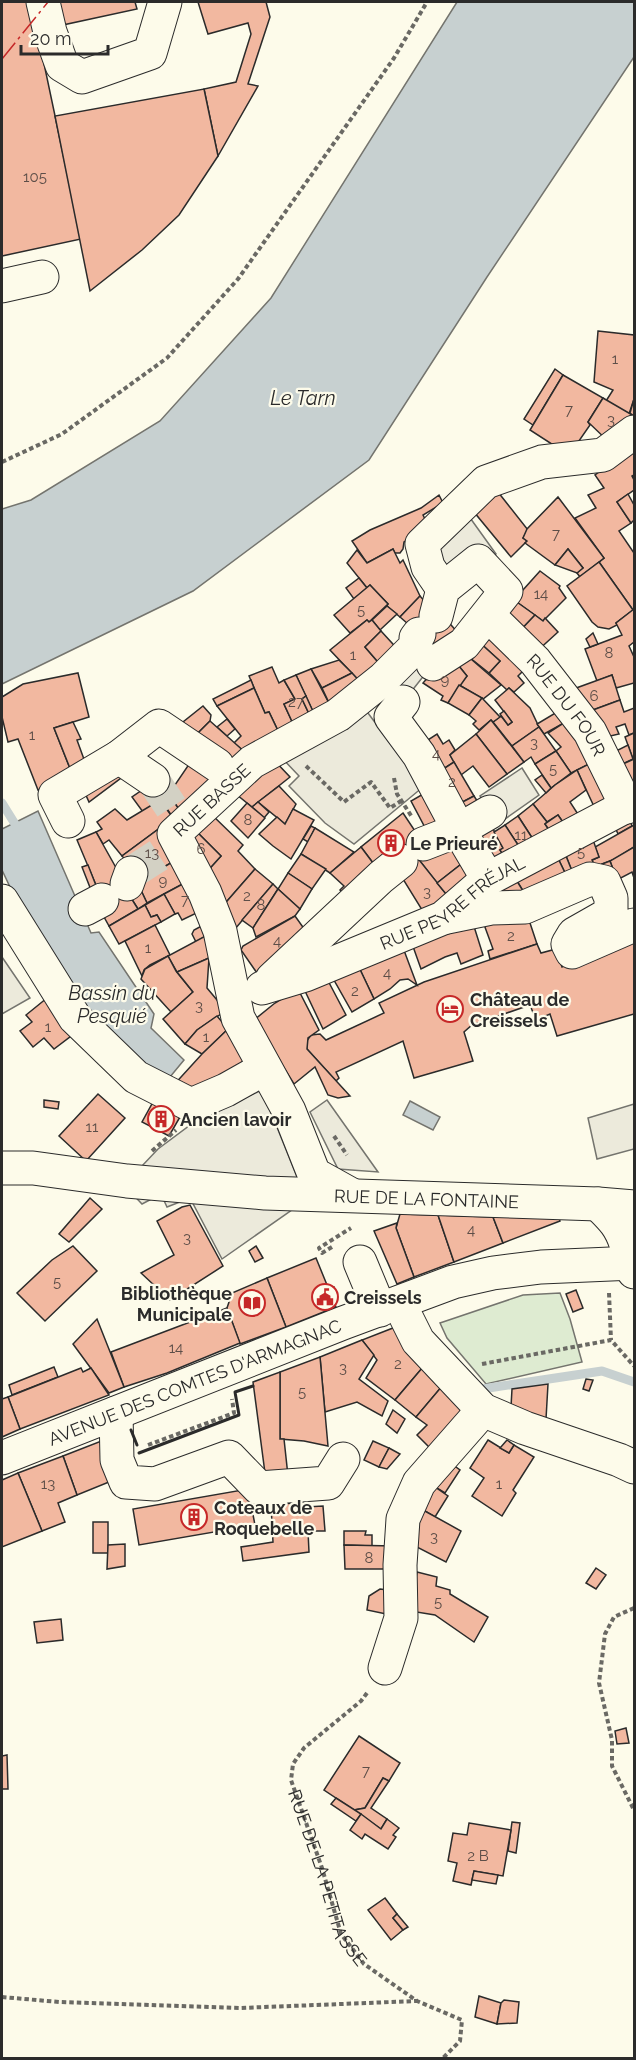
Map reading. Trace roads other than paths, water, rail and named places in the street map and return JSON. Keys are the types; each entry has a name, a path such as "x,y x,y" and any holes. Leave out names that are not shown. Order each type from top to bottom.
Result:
{"street":[{"path":"43,2 50,32 62,65 82,77 150,53 165,2"},
{"path":"2,286 42,277"},
{"path":"433,613 428,567 422,544 486,482 542,462 603,455 634,432"},
{"name":"RUE BASSE","path":"238,1018 220,931 205,893 174,834 227,772 252,762 338,715 392,699 416,646 416,638 433,613 478,561 506,591 488,615"},
{"path":"434,664 464,644 488,615"},
{"name":"RUE DU FOUR","path":"488,615 535,661 590,732 631,804"},
{"path":"392,699 419,755 488,879"},
{"path":"68,821 55,795 119,757 159,726 227,772"},
{"path":"119,757 153,780"},
{"name":"RUE PEYRE FRÉJAL","path":"459,830 412,852 381,877 262,988 305,975 443,918 488,879 631,804"},
{"path":"459,830 490,812"},
{"path":"443,918 492,908 525,907 590,879 604,882 611,898 611,913 574,934 568,944 572,952 634,926"},
{"path":"2,901 75,1018 136,1077 191,1105 226,1090 265,1068"},
{"name":"RUE DE LA FONTAINE","path":"238,1018 289,1111 314,1174 350,1194 634,1207"},
{"path":"2,1168 33,1168 118,1180 265,1192 350,1194"},
{"path":"598,1204 617,1222 627,1246 629,1274"},
{"path":"360,1262 389,1307 483,1410 525,1428 620,1460 634,1467"},
{"name":"AVENUE DES COMTES D'ARMAGNAC","path":"2,1458 453,1282 493,1273 541,1267 629,1274"},
{"path":"385,1668 400,1618 399,1565 403,1519 419,1483 483,1410"},
{"path":"116,1413 117,1460 126,1482 155,1484 229,1457 259,1488 328,1483 343,1459"}],"water":[{"name":"Le Tarn","path":"457,2 634,2 634,57 487,277 369,460 193,591 2,684 2,509 31,500 160,421 271,298"},
{"name":"Bassin du Pesquié","path":"38,811 91,933 99,932 154,1014 151,1028 184,1060 165,1083 90,1025 18,904 2,870 2,829"},
{"path":"410,1101 440,1117 433,1130 403,1115"}],"waterway":[{"path":"2,803 20,832"},
{"path":"477,1385 482,1389 602,1371 634,1382"}],"tunnel":[{"path":"153,780 183,825"},
{"path":"131,873 179,842"}],"place":[{"name":"Le Prieuré","path":"391,843"},
{"name":"Château de Creissels","path":"450,1009"},
{"name":"Ancien lavoir","path":"161,1119"},
{"name":"Creissels","path":"325,1297"},
{"name":"Bibliothèque Municipale","path":"252,1303"},
{"name":"Coteaux de Roquebelle","path":"194,1517"}]}
